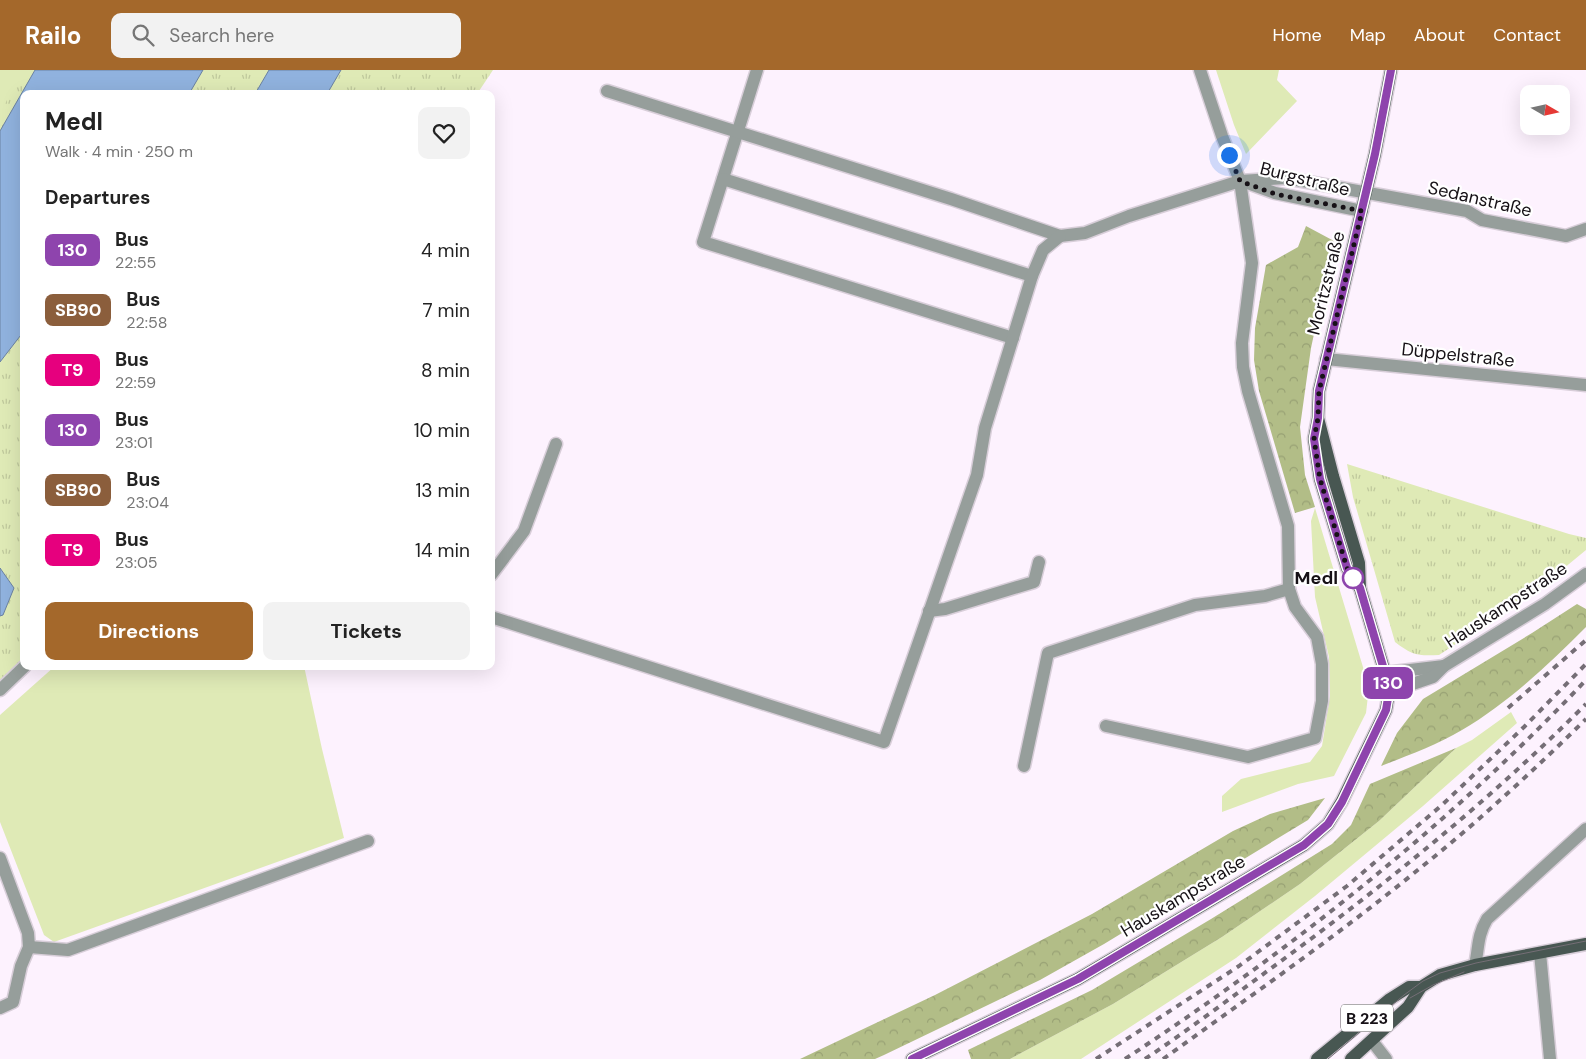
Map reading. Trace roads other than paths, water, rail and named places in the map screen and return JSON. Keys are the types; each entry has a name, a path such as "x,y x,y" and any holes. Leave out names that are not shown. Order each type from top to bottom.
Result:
{"main road":[{"name":"Moritzstraße","path":"1385,673 1360,588 1347,568 1320,479 1314,439 1318,418 1319,391 1362,211 1391,70"},
{"name":"Hauskampstraße","path":"917,1058 1078,979 1304,845 1328,824 1342,802 1377,731 1386,710 1389,692 1385,673"},
{"name":"B 223","path":"1351,1059 1408,1006 1421,987 1440,975 1476,965 1586,944"},
{"name":"B 223","path":"1317,1059 1390,999 1409,987 1421,987"}],"street":[{"path":"757,70 703,242 1013,338"},
{"name":"Burgstraße","path":"1200,70 1222,136 1240,181 1275,194 1362,211"},
{"path":"607,91 950,199 1060,236 1085,233 1129,216 1240,181 1252,263 1242,343 1244,367 1248,391 1288,526 1289,589 1295,607 1317,636 1322,664 1322,701 1315,738 1248,757 1106,726"},
{"name":"Burgstraße","path":"1240,181 1286,178 1366,192"},
{"path":"724,179 1032,276"},
{"name":"Sedanstraße","path":"1366,192 1467,211 1482,220 1566,236 1586,230"},
{"path":"495,618 884,742 977,475 985,428 1032,276 1043,250 1060,236"},
{"name":"Düppelstraße","path":"1326,359 1586,385"},
{"path":"495,570 524,531 556,444"},
{"path":"929,611 945,609 1034,582 1039,562"},
{"name":"Hauskampstraße","path":"1389,692 1433,677 1444,666 1545,604 1586,574"},
{"path":"1024,766 1048,653 1194,605 1265,596 1289,589"},
{"name":"Hauskampstraße","path":"1385,673 1444,666"},
{"path":"0,690 21,670"},
{"path":"1476,965 1478,941 1481,929 1487,919 1586,829"},
{"path":"29,947 68,950 368,841"},
{"path":"0,858 28,933 29,947 21,966 13,1002 0,1008"},
{"path":"1540,953 1550,1059"},
{"path":"1372,1041 1386,1059"}],"water":[{"path":"35,70 203,70 191,90 24,90"},
{"path":"269,70 341,70 329,90 257,90"},
{"path":"20,96 20,336 0,362 0,131"},
{"path":"0,568 14,588 3,615 0,616"}],"tram line":[{"path":"1328,1059 1404,995 1423,981 1440,973 1476,963 1586,941"},
{"path":"1410,998 1433,985 1464,972"}],"railway":[{"path":"1508,708 1586,640"},
{"path":"1096,1059 1239,966 1347,886 1442,805 1524,727 1586,664"},
{"path":"1125,1059 1248,974 1367,883 1480,785 1586,680"},
{"path":"1145,1059 1277,964 1397,872 1513,774 1586,704"},
{"path":"1163,1059 1388,894 1505,796 1586,719"}],"place":[{"name":"Medl","path":"1353,578"}]}
